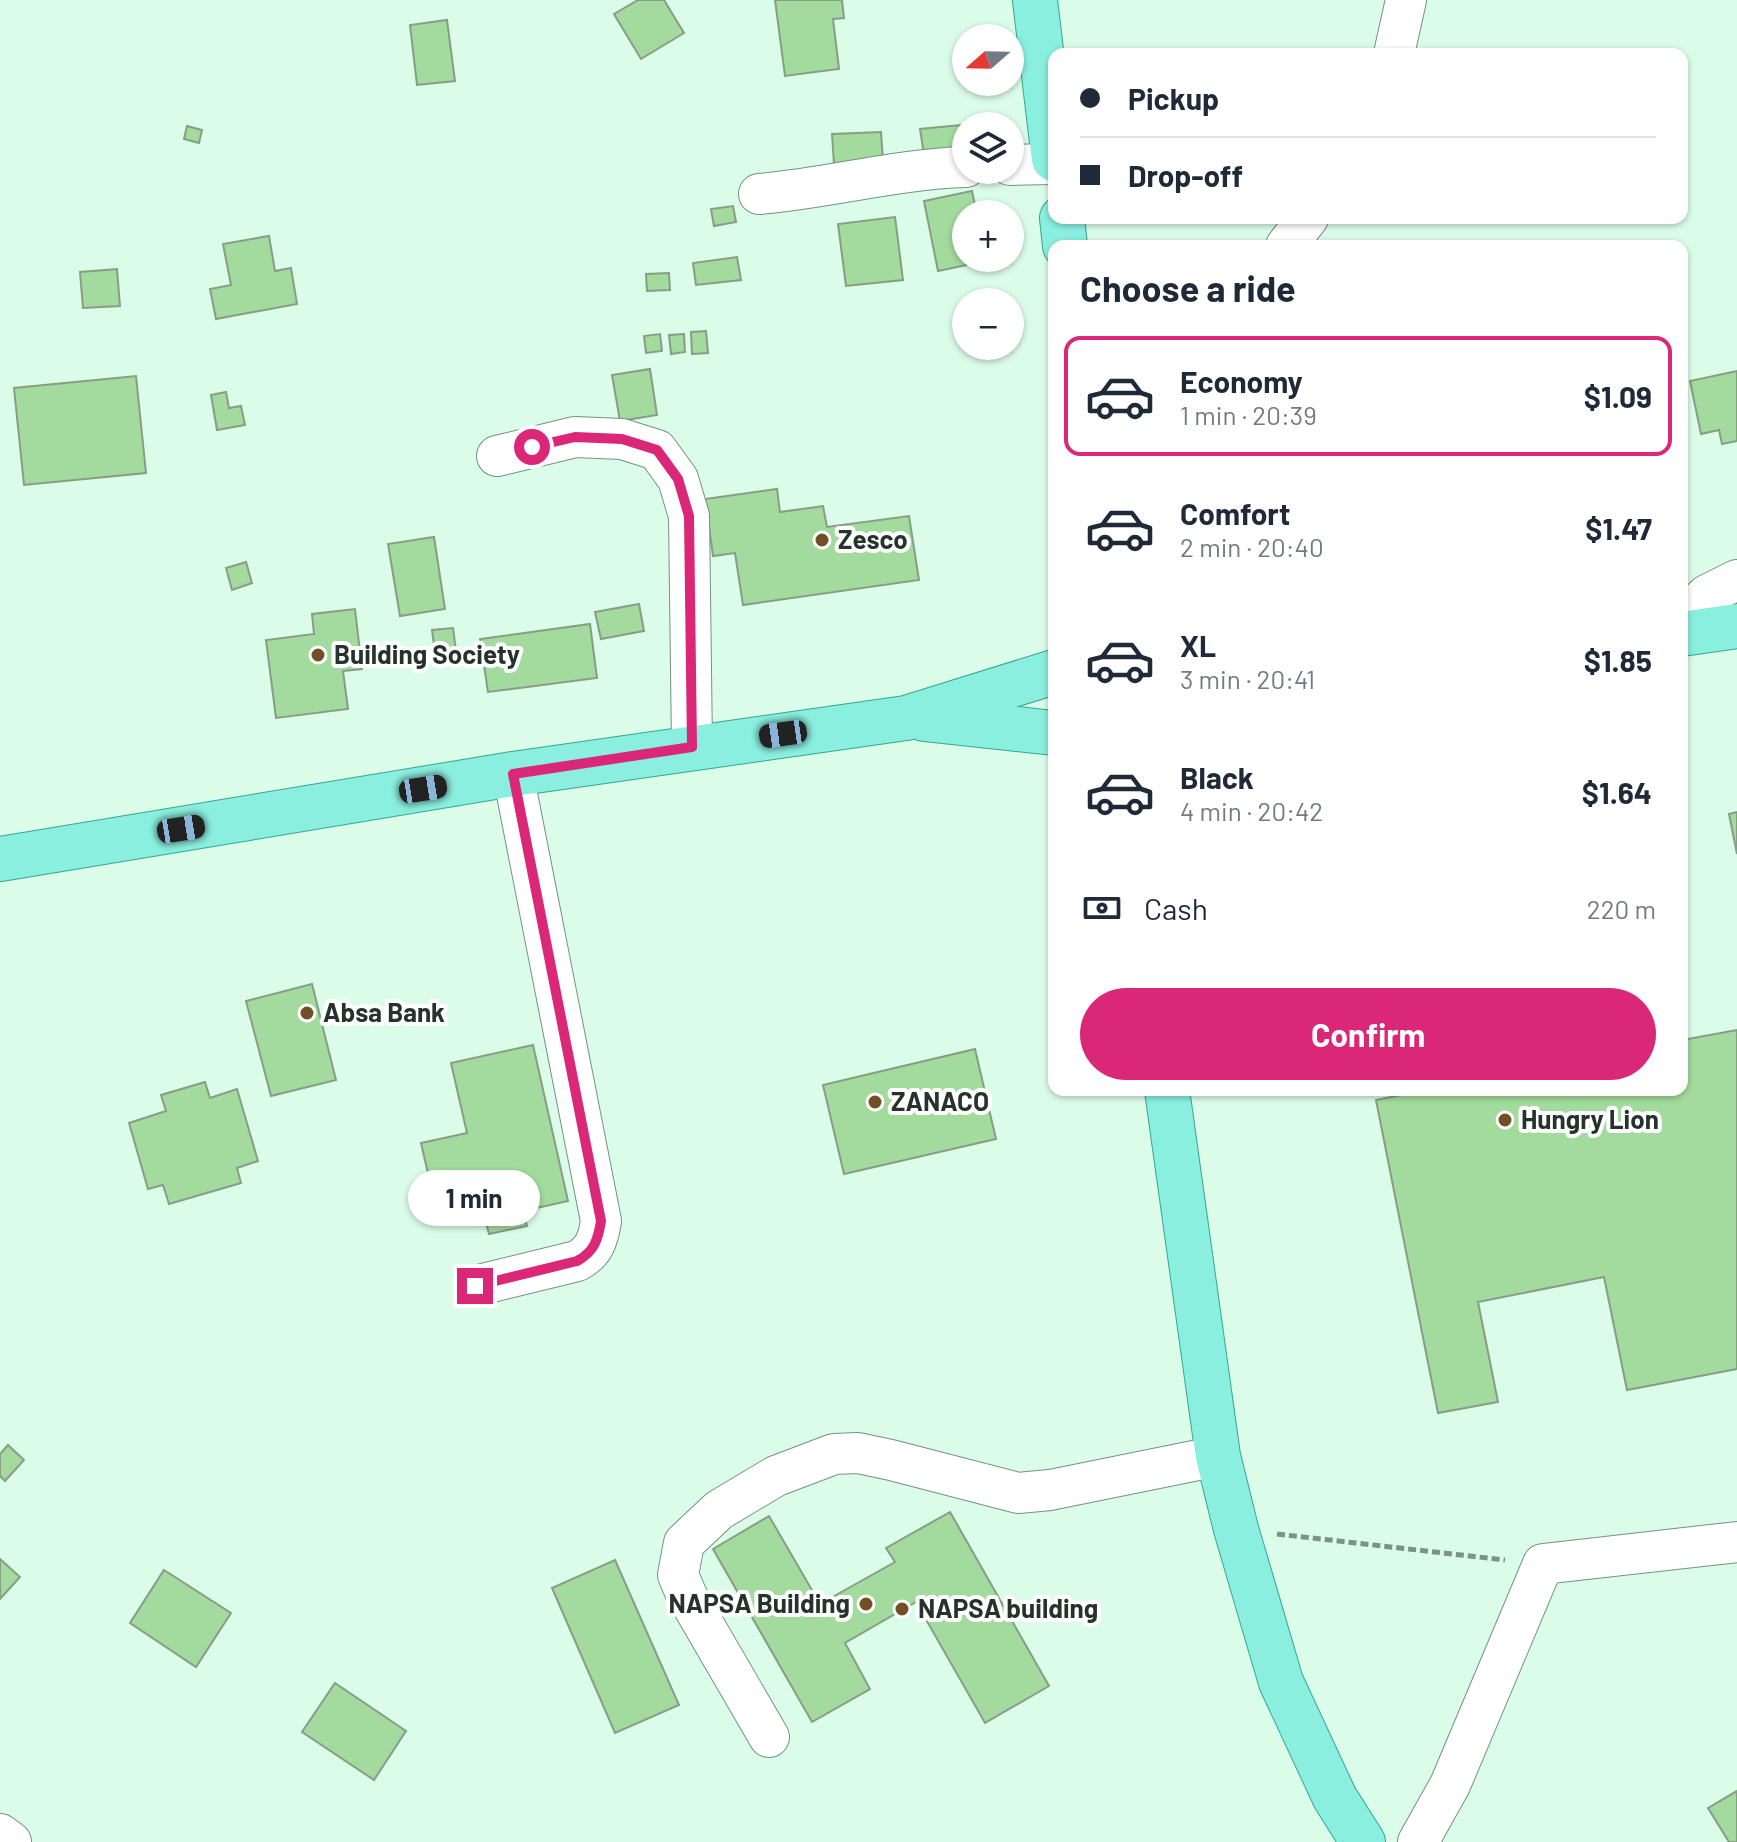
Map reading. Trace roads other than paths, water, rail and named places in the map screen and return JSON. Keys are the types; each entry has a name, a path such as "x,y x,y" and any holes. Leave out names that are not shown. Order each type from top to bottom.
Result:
{"main road":[{"path":"1035,0 1048,110"},
{"path":"1688,633 1737,626"},
{"path":"0,859 513,774 906,718 1048,674"},
{"path":"906,718 1048,732"},
{"path":"1168,1096 1218,1456 1236,1529 1281,1682 1335,1798 1363,1842"}],"street":[{"path":"1395,48 1406,0"},
{"path":"1024,164 1048,162"},
{"path":"759,194 797,191 850,179 952,167"},
{"path":"1291,240 1303,224"},
{"path":"497,456 575,437 622,439 657,450 678,479 689,516 692,747"},
{"path":"1688,613 1707,595 1737,580"},
{"path":"475,1286 577,1261 588,1255 598,1240 601,1221 513,774"},
{"path":"769,1737 687,1596 678,1575 684,1543 719,1510 776,1476 834,1454 858,1453 1018,1493 1050,1490 1218,1456"},
{"path":"1418,1842 1456,1773 1543,1564 1737,1542"},
{"path":"0,1834 11,1842"}],"place":[{"name":"Zesco","path":"822,540"},
{"name":"Building Society","path":"318,655"},
{"name":"Absa Bank","path":"307,1013"},
{"name":"ZANACO","path":"875,1102"},
{"name":"Hungry Lion","path":"1505,1120"},
{"name":"NAPSA Building","path":"866,1604"},
{"name":"NAPSA building","path":"902,1609"}]}
